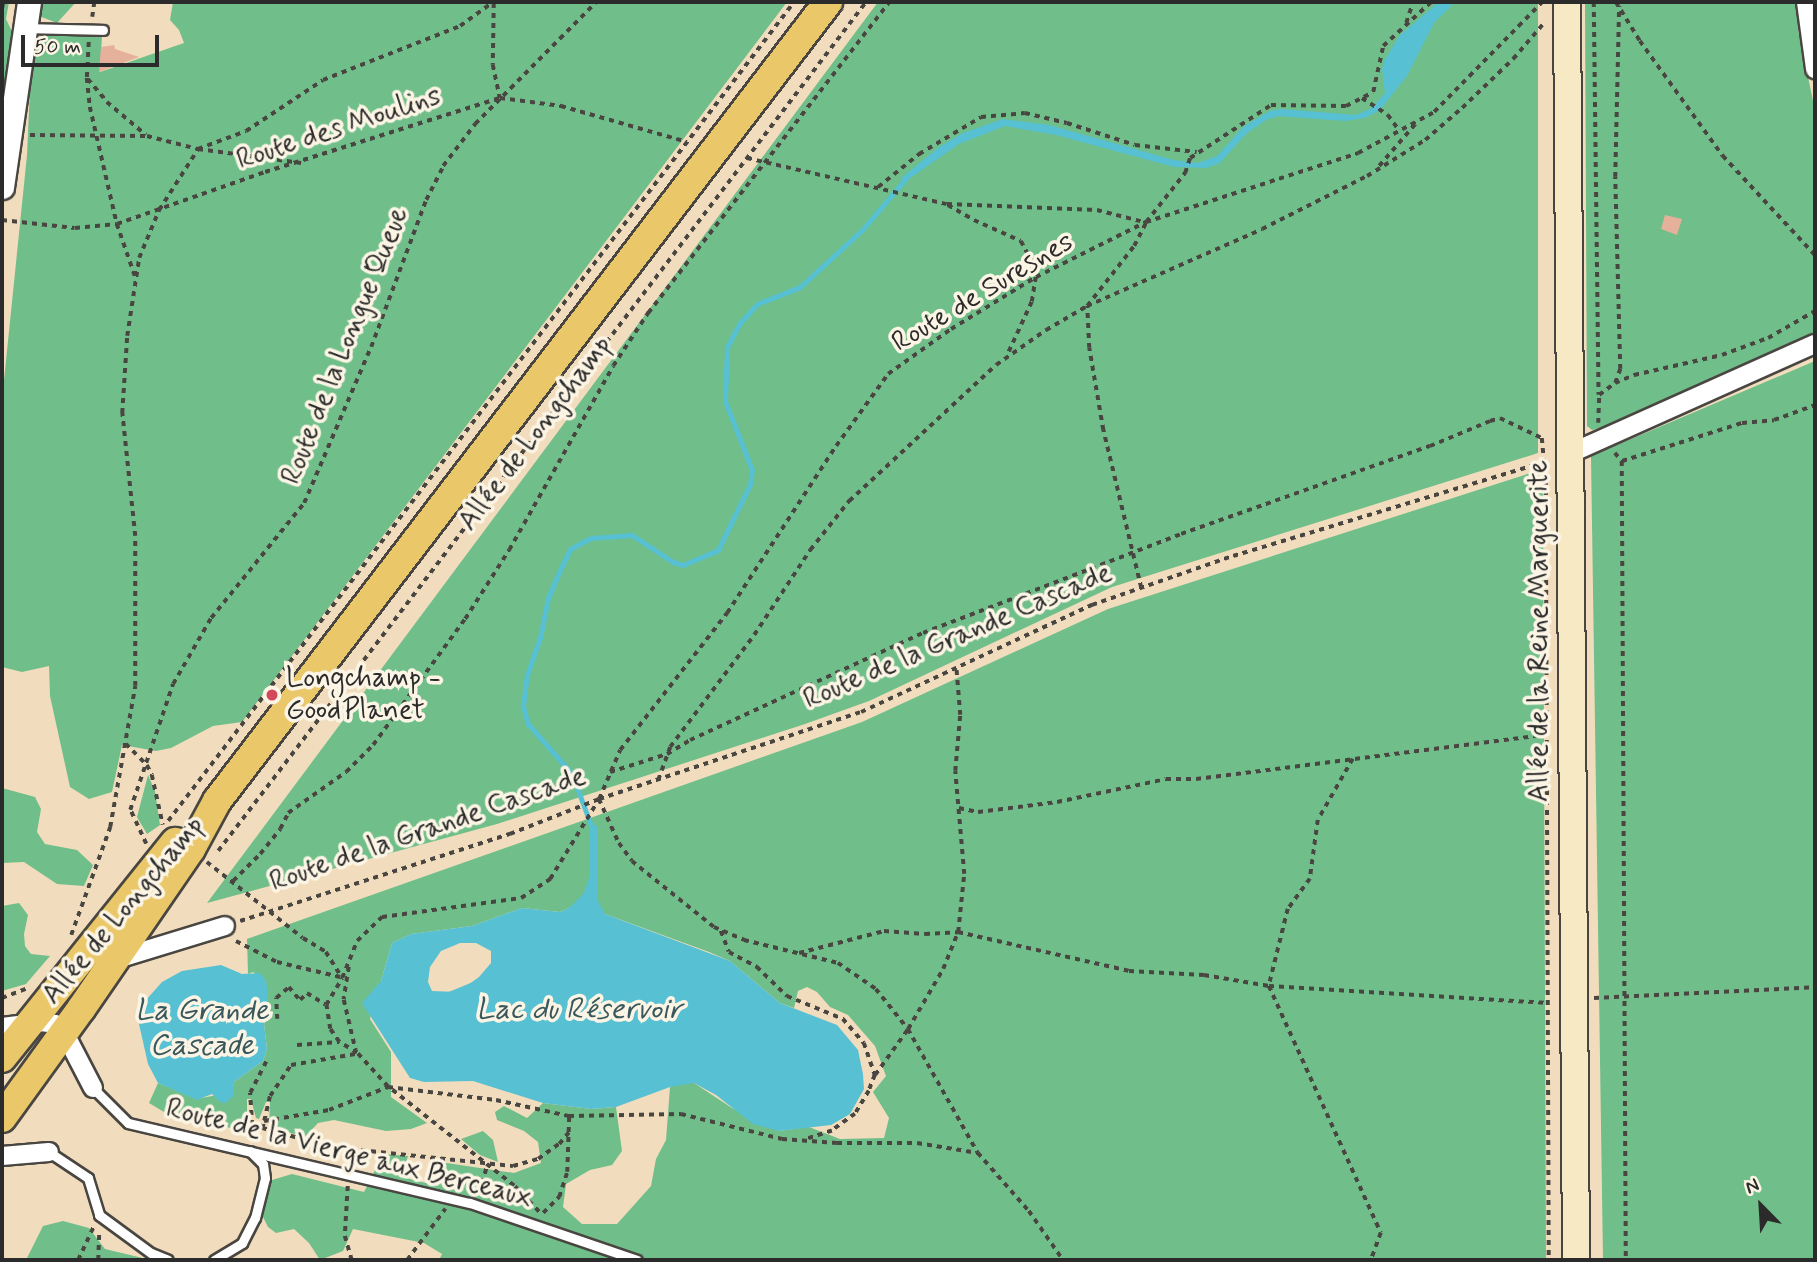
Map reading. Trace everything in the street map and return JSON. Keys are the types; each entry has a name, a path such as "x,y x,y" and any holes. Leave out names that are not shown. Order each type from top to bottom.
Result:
{"main road":[{"name":"Allée de Longchamp","path":"2,1118 191,849 217,801 828,2"},
{"name":"Allée de la Reine Marguerite","path":"1567,2 1576,1260"},
{"name":"Allée de Longchamp","path":"2,1058 177,838 217,801"}],"street":[{"path":"2,187 12,136 29,2"},
{"path":"1806,2 1815,69"},
{"path":"1571,453 1815,344"},
{"path":"114,960 227,925"},
{"path":"2,1027 49,1022 64,1032 93,1088"},
{"path":"3,1150 49,1152"}],"lane":[{"path":"26,28 103,30"},
{"name":"Route de la Vierge aux Berceaux","path":"93,1088 128,1123 453,1199 637,1260"},
{"path":"214,1260 242,1243 255,1218 265,1178 263,1164 248,1150"},
{"path":"49,1152 88,1178 94,1215 151,1253 168,1260"}],"path":[{"path":"2,8 3,2"},
{"path":"94,2 87,78 96,134 117,224 136,279"},
{"path":"493,2 493,65 500,98"},
{"path":"67,943 110,827 135,686 135,550 122,413 139,258 159,210 198,149 246,131 323,80 460,26 493,2"},
{"name":"Route de la Longue Queue","path":"146,843 130,810 173,684 211,618 304,503 372,347 426,200 443,166 500,98 596,2"},
{"path":"126,744 147,765 164,827 794,2"},
{"name":"Allée de Longchamp","path":"233,881 201,858 214,856 866,2"},
{"path":"342,978 326,951 303,938 233,881 281,829 288,813 345,772 373,745 465,620 509,550 612,366 641,323 889,2"},
{"path":"1405,25 1413,2"},
{"path":"1141,588 1135,552 1102,430 1087,306 1135,246 1146,222 1185,173 1190,158 1271,105 1346,106 1373,92 1382,46 1431,2"},
{"name":"Route de Suresnes","path":"350,958 357,941 383,917 520,898 534,892 550,879 599,799 620,750 727,613 836,446 888,374 951,329 1036,277 1146,222 1358,153 1434,112 1542,2"},
{"path":"1594,2 1598,429"},
{"path":"1615,383 1620,369 1615,177 1617,4"},
{"path":"1617,4 1723,156 1815,255"},
{"path":"658,780 667,754 697,708 754,635 810,550 849,501 951,404 1006,358 1087,306 1273,224 1374,172 1425,140 1513,59 1543,23"},
{"path":"87,78 107,102 147,136"},
{"name":"Route des Moulins","path":"2,220 75,228 117,224 500,98 561,106 687,142"},
{"path":"1362,98 1394,121 1399,130"},
{"path":"878,187 919,153 981,117 1025,113 1067,123 1135,145 1199,152"},
{"path":"1374,172 1418,120"},
{"path":"12,136 147,136 198,149 300,163"},
{"path":"747,158 947,204 1097,210 1146,222"},
{"path":"947,204 974,220 1021,241 1036,277 1032,302 1006,358"},
{"path":"1599,395 1615,383 1633,375 1722,355 1768,338 1815,311"},
{"path":"1626,1260 1622,461 1742,423 1774,420 1815,405"},
{"path":"610,772 667,754 690,740 923,633 1135,552 1311,491 1500,418 1542,438 1542,463 1546,480 1549,1260"},
{"name":"Route de la Grande Cascade","path":"227,925 510,834 599,799 861,712 1092,605 1233,556 1571,453"},
{"path":"803,1140 832,1131 855,1114 875,1075 908,1029 943,969 958,932 964,874 955,771 960,715 956,666"},
{"path":"959,808 978,812 991,811 1057,802 1166,779 1196,779 1546,735"},
{"path":"1353,759 1318,820 1310,879 1288,909 1269,986 1381,1233 1371,1260"},
{"path":"599,799 619,843 632,861 721,931 744,940 838,963 876,989 908,1029 978,1153 1029,1211 1063,1260"},
{"path":"227,925 236,940 277,962 342,978"},
{"path":"721,931 729,952 757,967 787,996 843,1019 864,1043 875,1075"},
{"path":"799,953 884,931 925,934 958,932 1129,971 1204,975 1269,986 1548,1003 1626,996 1815,987"},
{"path":"350,958 326,1005 330,1029 339,1042 357,1053 388,1087 521,1192 541,1215 563,1188 570,1148 569,1116"},
{"path":"350,958 344,1000 357,1053"},
{"name":"Allée de Longchamp","path":"2,999 30,986"},
{"path":"277,1019 276,998 289,987 300,1000 307,993 326,1005"},
{"path":"297,1045 339,1042"},
{"path":"262,1129 270,1096 291,1065 357,1053"},
{"path":"248,1150 252,1125 250,1093 266,1061"},
{"path":"264,1121 329,1110 388,1087 496,1100 569,1116 681,1114 782,1139 917,1143 978,1153"},
{"path":"252,1125 331,1147 513,1166 538,1159 559,1144 569,1132"},
{"path":"475,1205 486,1165"},
{"path":"350,1174 345,1236 352,1260"},
{"path":"407,1260 453,1199"},
{"path":"78,1260 94,1227 94,1215"},
{"path":"94,1215 94,1227 99,1233"},
{"path":"94,1215 99,1233 98,1260"}],"green space":[{"path":"2,2 9,2 6,19 16,40 2,135"},
{"path":"41,2 76,2 57,23 39,16"},
{"path":"173,2 787,2 242,722 213,726 171,748 156,751 122,745 112,792 89,799 70,787 50,696 49,666 22,672 2,667 2,400 27,155 32,43 49,33 102,35 100,72 184,43 179,30 170,20"},
{"path":"878,2 1538,2 1538,453 1112,587 869,701 805,724 497,824 207,903"},
{"path":"1585,2 1798,2 1798,30 1815,110 1815,337 1614,424 1592,430 1587,426"},
{"path":"1815,361 1815,1260 1603,1260 1591,456"},
{"path":"1543,469 1546,1260 439,1260 442,1254 424,1243 353,1229 343,1251 320,1260 309,1243 294,1229 276,1233 268,1227 262,1215 267,1191 272,1180 292,1174 364,1192 383,1154 408,1156 402,1177 438,1186 440,1162 514,1173 541,1163 538,1142 524,1131 497,1120 495,1112 504,1106 527,1118 543,1103 591,1109 616,1107 622,1151 612,1165 590,1170 566,1184 563,1207 582,1224 617,1224 651,1186 656,1159 666,1140 670,1087 686,1082 694,1083 732,1108 779,1131 809,1127 840,1139 884,1138 889,1118 873,1092 886,1076 875,1046 848,1015 830,1007 817,992 807,987 798,991 794,1008 780,1003 730,961 605,914 569,908 560,912 522,908 472,926 411,934 392,943 370,1019 391,1052 391,1097 427,1123 411,1129 386,1131 334,1120 318,1123 305,1137 269,1127 270,1102 266,1102 259,1119 256,1118 251,1099 247,1099 247,1132 164,1112 149,1103 158,1083 197,1099 232,1092 234,1082 263,1061 267,1049 264,1024 267,1017 266,981 253,972 248,974 247,939 862,722 1108,609"},
{"path":"148,775 155,791 160,825 147,834 137,817"},
{"path":"2,788 35,797 41,809 37,832 45,844 77,850 93,865 84,886 57,884 24,862 2,863"},
{"path":"19,903 28,915 24,934 25,946 31,954 50,956 26,984 2,991 2,906"},
{"path":"483,1131 493,1140 498,1162 480,1155 461,1139"},
{"path":"63,1221 89,1228 105,1249 151,1260 26,1260 43,1226"}],"water":[{"path":"1439,2 1455,2 1434,23 1407,76 1380,110 1365,118 1345,121 1278,116 1266,120 1246,134 1220,163 1206,168 1174,167 1056,135 1005,126 959,144 906,181 900,179 939,147 963,133 1003,119 1049,125 1174,160 1198,163 1217,156 1244,126 1270,111 1281,109 1356,115 1372,108 1385,93 1382,69 1400,35"},
{"name":"Lac du Réservoir","path":"590,824 598,826 598,901 605,914 730,961 780,1003 837,1025 858,1050 863,1074 864,1089 850,1114 831,1125 779,1131 753,1124 716,1095 694,1083 670,1087 616,1107 591,1109 543,1103 473,1081 424,1082 410,1078 362,1003 381,981 392,943 411,934 472,926 522,908 560,912 569,908 584,893 589,878","holes":["460,943 476,943 491,951 491,963 479,977 458,992 432,991 428,982 430,967 441,951"]},
{"name":"La Grande Cascade","path":"221,965 242,974 260,973 266,981 268,995 264,1024 267,1049 263,1061 234,1082 233,1096 226,1103 220,1102 212,1094 197,1100 158,1083 148,1064 139,1024 146,1000 162,982 182,971"}],"building":[{"path":"114,45 115,49 139,57 99,72 101,47"},
{"path":"1665,215 1682,219 1677,235 1661,229"}],"waterway":[{"path":"593,831 572,774 528,724 523,706 527,675 540,638 548,598 570,549 591,538 632,535 673,562 683,565 718,550 750,484 752,470 725,401 727,347 740,323 757,304 800,287 862,230 908,176"},
{"path":"446,995 473,984"}],"place":[{"name":"Longchamp - GoodPlanet","path":"272,695"}]}
